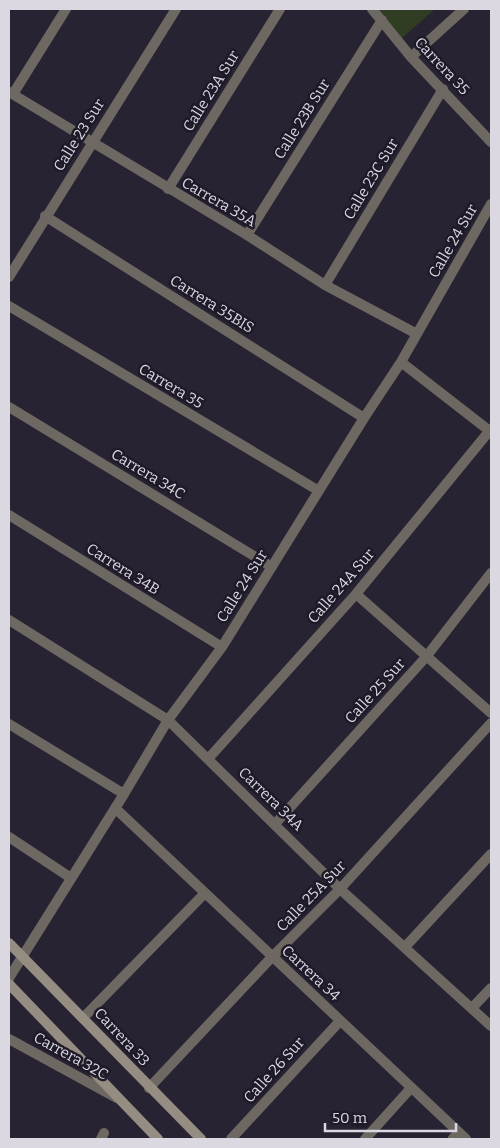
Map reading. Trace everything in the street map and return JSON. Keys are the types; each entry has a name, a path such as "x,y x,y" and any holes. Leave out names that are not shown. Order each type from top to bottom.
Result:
{"main road":[{"name":"Carrera 33","path":"9,942 149,1088 201,1139"},
{"path":"9,984 158,1139"}],"street":[{"path":"11,93 66,9"},
{"name":"Calle 23 Sur","path":"9,277 45,216 176,9"},
{"name":"Calle 23A Sur","path":"168,189 280,9"},
{"name":"Carrera 35","path":"372,9 412,57 491,142"},
{"path":"412,57 464,9"},
{"name":"Calle 23B Sur","path":"247,235 382,20"},
{"name":"Calle 23C Sur","path":"325,285 443,89"},
{"name":"Carrera 35A","path":"11,93 91,143 247,235 325,285 417,334"},
{"name":"Calle 24 Sur","path":"9,978 168,720 222,647 318,491 401,362 491,205"},
{"name":"Carrera 35BIS","path":"45,216 364,418"},
{"name":"Carrera 35","path":"9,306 318,491"},
{"path":"401,362 491,430"},
{"name":"Carrera 34C","path":"9,407 272,567"},
{"name":"Calle 24A Sur","path":"208,759 356,594 491,430"},
{"name":"Carrera 34B","path":"9,515 222,647"},
{"name":"Calle 25 Sur","path":"275,824 426,657 491,574"},
{"path":"356,594 491,713"},
{"name":"Carrera 34A","path":"9,620 168,720 340,889 491,1026"},
{"name":"Calle 25A Sur","path":"149,1088 272,957 340,889 491,723"},
{"path":"9,724 124,794"},
{"name":"Carrera 34","path":"115,808 411,1088 458,1137"},
{"path":"9,837 71,878"},
{"path":"404,946 491,854"},
{"path":"83,1018 204,893"},
{"path":"472,1008 491,988"},
{"name":"Calle 26 Sur","path":"231,1139 340,1021"},
{"name":"Carrera 32C","path":"9,1039 120,1100"},
{"path":"365,1139 411,1088"}],"green space":[{"path":"376,9 435,9 402,38"}]}
